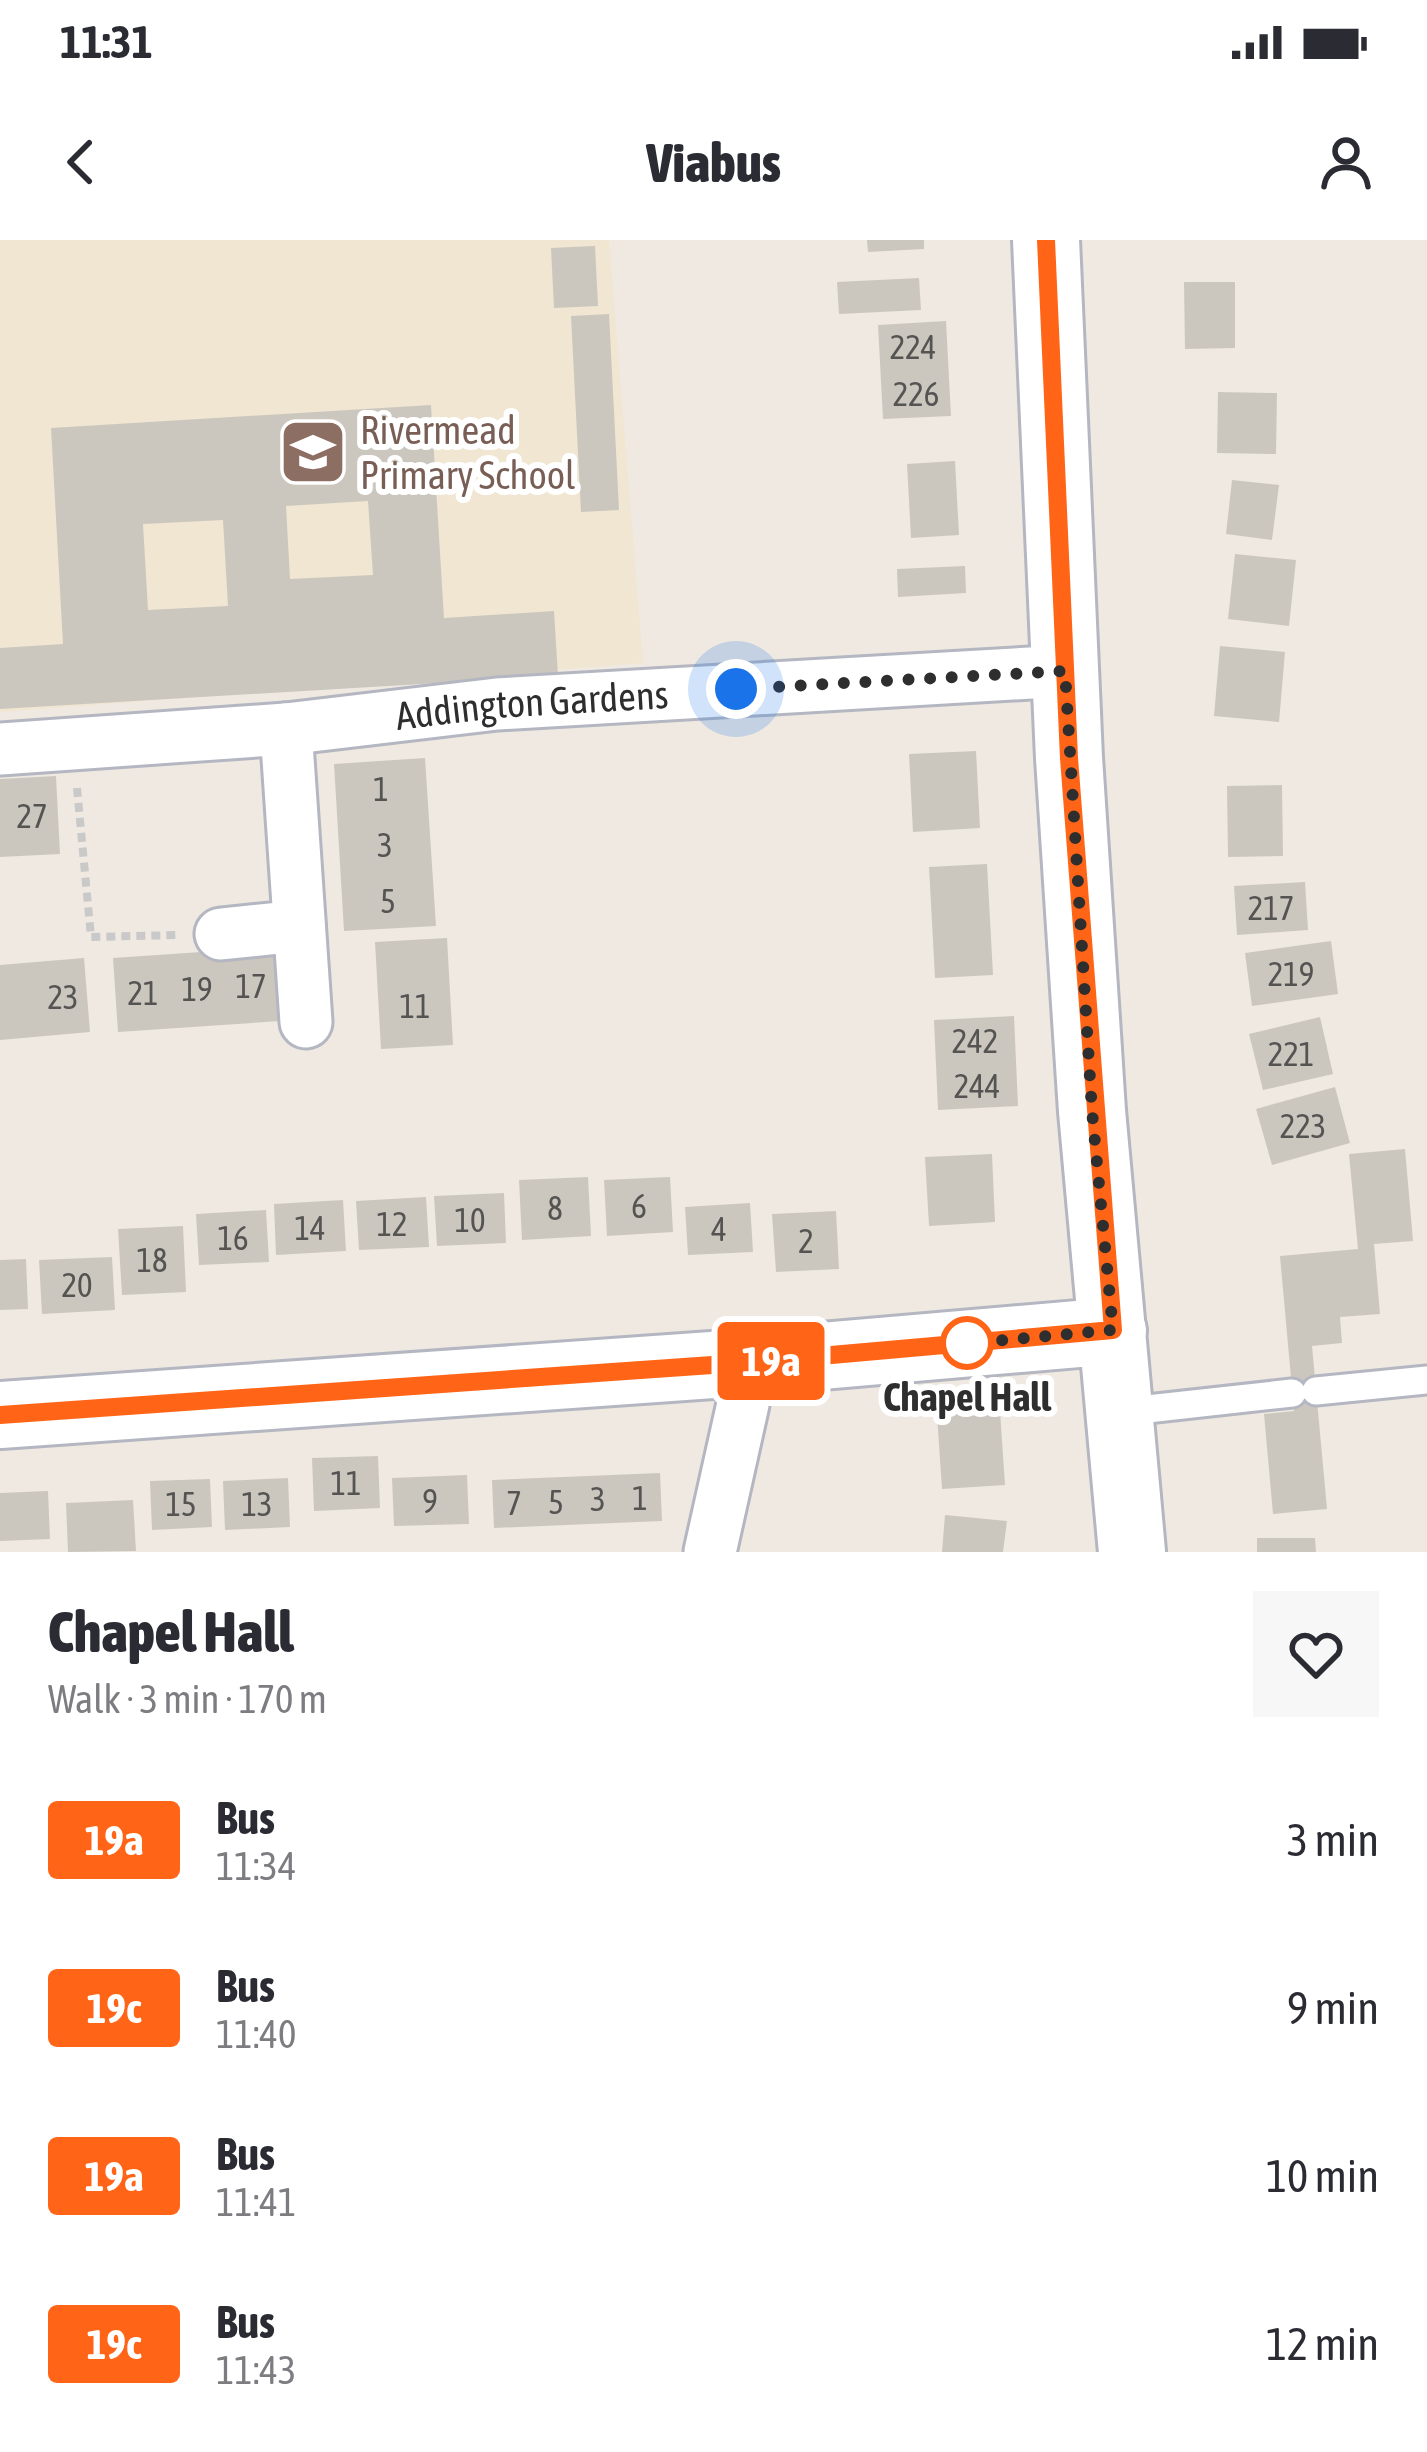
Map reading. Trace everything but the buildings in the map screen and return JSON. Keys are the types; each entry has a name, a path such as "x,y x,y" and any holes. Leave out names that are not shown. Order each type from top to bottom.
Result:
{"street":[{"path":"1046,240 1065,671 1092,1111 1132,1552"},
{"name":"Addington Gardens","path":"0,749 286,729 497,704 1065,671"},
{"path":"286,729 306,1022"},
{"path":"221,934 299,926"},
{"path":"0,1415 741,1363 1113,1330"},
{"path":"710,1552 743,1404 741,1363"}],"lane":[{"path":"1120,1412 1427,1380"}],"path":[{"path":"73,745 91,938 221,934"}],"shaded area":[{"name":"Rivermead Primary School","path":"0,240 609,240 643,663 0,712"}],"bus line":[{"name":"19a","path":"0,1415 741,1363 1113,1330 1092,1111 1069,758 1046,240"}],"place":[{"name":"Rivermead Primary School","path":"313,452"},
{"name":"Chapel Hall","path":"967,1343"}],"route":[{"path":"736,689 1065,671 1092,1111 1113,1330 960,1344 967,1343"}]}
